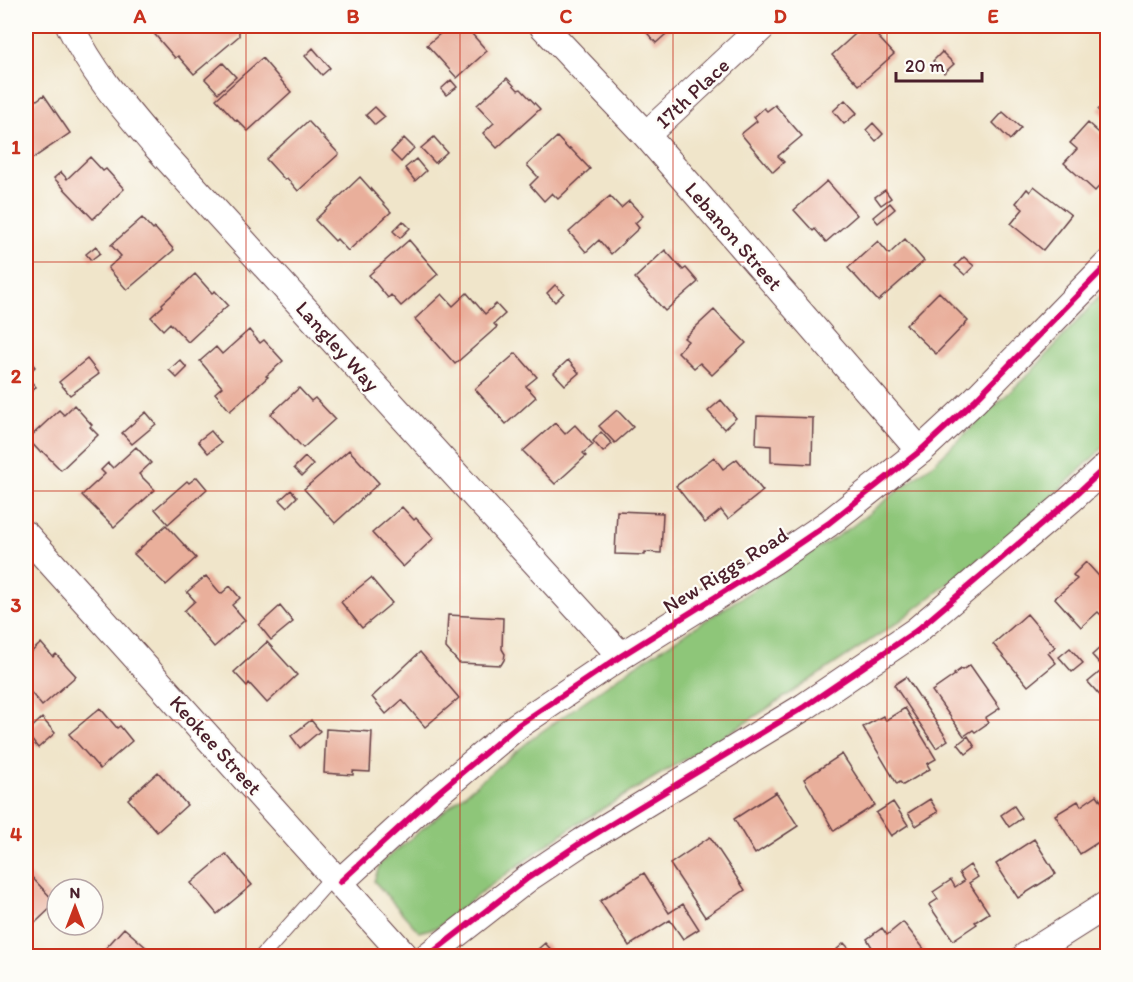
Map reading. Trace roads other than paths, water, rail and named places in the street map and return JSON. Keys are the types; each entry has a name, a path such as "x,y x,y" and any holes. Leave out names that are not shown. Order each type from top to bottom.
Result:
{"street":[{"name":"Langley Way","path":"70,26 83,53 101,80 156,146 621,656"},
{"name":"Lebanon Street","path":"543,26 646,135 920,452"},
{"name":"17th Place","path":"646,135 763,26"},
{"name":"New Riggs Road","path":"337,879 517,726 621,656 773,561 829,523 920,452 975,400 1107,264"},
{"path":"428,957 528,878 582,842 804,707 916,632 1062,508 1107,465"},
{"name":"Keokee Street","path":"26,535 405,957"},
{"path":"1026,957 1107,904"}],"lane":[{"path":"262,957 337,879"}]}
